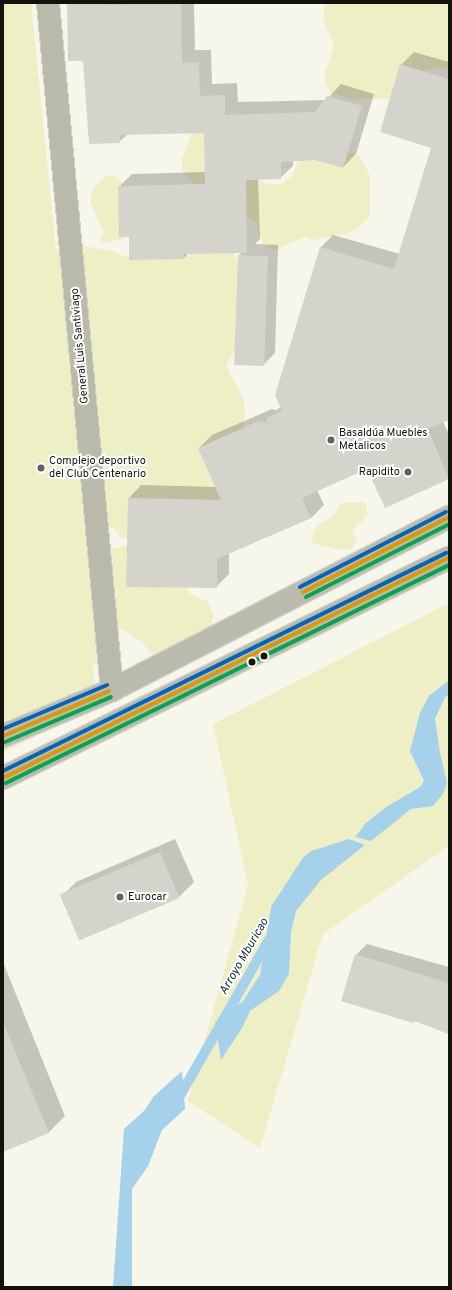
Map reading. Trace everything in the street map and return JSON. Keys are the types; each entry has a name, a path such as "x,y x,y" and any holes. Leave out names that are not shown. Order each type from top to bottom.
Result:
{"highway":[{"path":"3,736 112,690 449,517"},
{"path":"3,778 449,558"}],"street":[{"name":"General Luis Santiviago","path":"48,3 112,690"}],"green space":[{"path":"3,3 31,3 56,250 69,243 111,251 127,257 227,242 241,266 239,341 226,366 243,399 245,408 236,497 134,537 121,538 114,528 84,524 88,558 94,553 134,544 184,585 191,595 207,601 213,613 212,629 158,661 142,642 124,630 95,627 99,662 93,665 95,696 33,738 3,752"},
{"path":"330,3 449,3 449,70 434,67 418,74 395,99 349,99 330,92 324,77 334,45 323,19 325,5"},
{"path":"202,122 246,175 270,185 281,184 293,175 297,163 307,158 343,150 359,155 370,176 370,216 357,229 346,234 313,240 304,237 276,250 263,244 258,233 257,222 247,217 236,222 188,179 182,169 182,158 191,135 196,125"},
{"path":"107,176 115,176 127,187 126,235 123,239 103,243 100,240 104,231 90,202 93,188"},
{"path":"361,502 366,504 368,515 352,531 357,540 352,549 334,549 313,543 312,538 317,525 334,516 341,503"},
{"path":"449,603 449,846 323,934 260,1148 188,1101 248,884 213,724"}],"water":[{"path":"449,680 449,695 445,697 435,719 440,753 447,783 443,794 433,806 411,809 371,841 355,837 366,823 386,807 420,787 424,781 410,751 420,713 429,696"},
{"path":"349,839 365,845 321,880 296,911 291,932 289,974 279,991 250,1011 242,1028 221,1060 215,1022 243,1001 260,975 271,907 302,859 311,851"},
{"path":"182,1071 185,1109 162,1130 148,1166 132,1189 132,1287 113,1287 124,1129 145,1110 153,1097"}],"building":[{"path":"67,3 106,3 106,5 181,3 182,63 199,62 200,96 225,95 225,115 315,112 327,96 362,106 343,168 316,160 281,162 281,179 246,180 247,253 184,254 184,259 129,260 129,237 119,237 118,186 205,184 204,133 120,135 120,143 89,144 83,61 68,61"},
{"path":"400,64 449,79 449,420 428,429 449,479 385,508 367,469 302,498 311,518 217,559 217,588 126,587 128,498 221,500 198,448 259,421 266,423 268,417 282,411 275,395 320,247 394,269 431,148 380,132"},
{"path":"238,255 268,256 264,366 234,365"},
{"name":"Eurocar","path":"160,852 180,898 79,941 60,895"},
{"path":"355,954 449,983 449,1034 414,1021 413,1023 341,1001"},
{"path":"3,1022 49,1133 3,1152"}],"waterway":[{"name":"Arroyo Mburicao","path":"177,1101 269,940"}],"transit line":[{"path":"300,587 446,512"},
{"path":"303,592 449,517"},
{"path":"306,597 449,524"},
{"path":"3,771 446,553"},
{"path":"3,778 449,558"},
{"path":"6,783 449,565"},
{"path":"3,729 107,685"},
{"path":"3,736 109,691"},
{"path":"5,742 111,697"}],"place":[{"name":"Basaldúa Muebles Metalicos","path":"331,440"},
{"name":"Complejo deportivo del Club Centenario","path":"41,468"},
{"name":"Rapidito","path":"408,472"},
{"name":"Eurocar","path":"120,897"}]}
